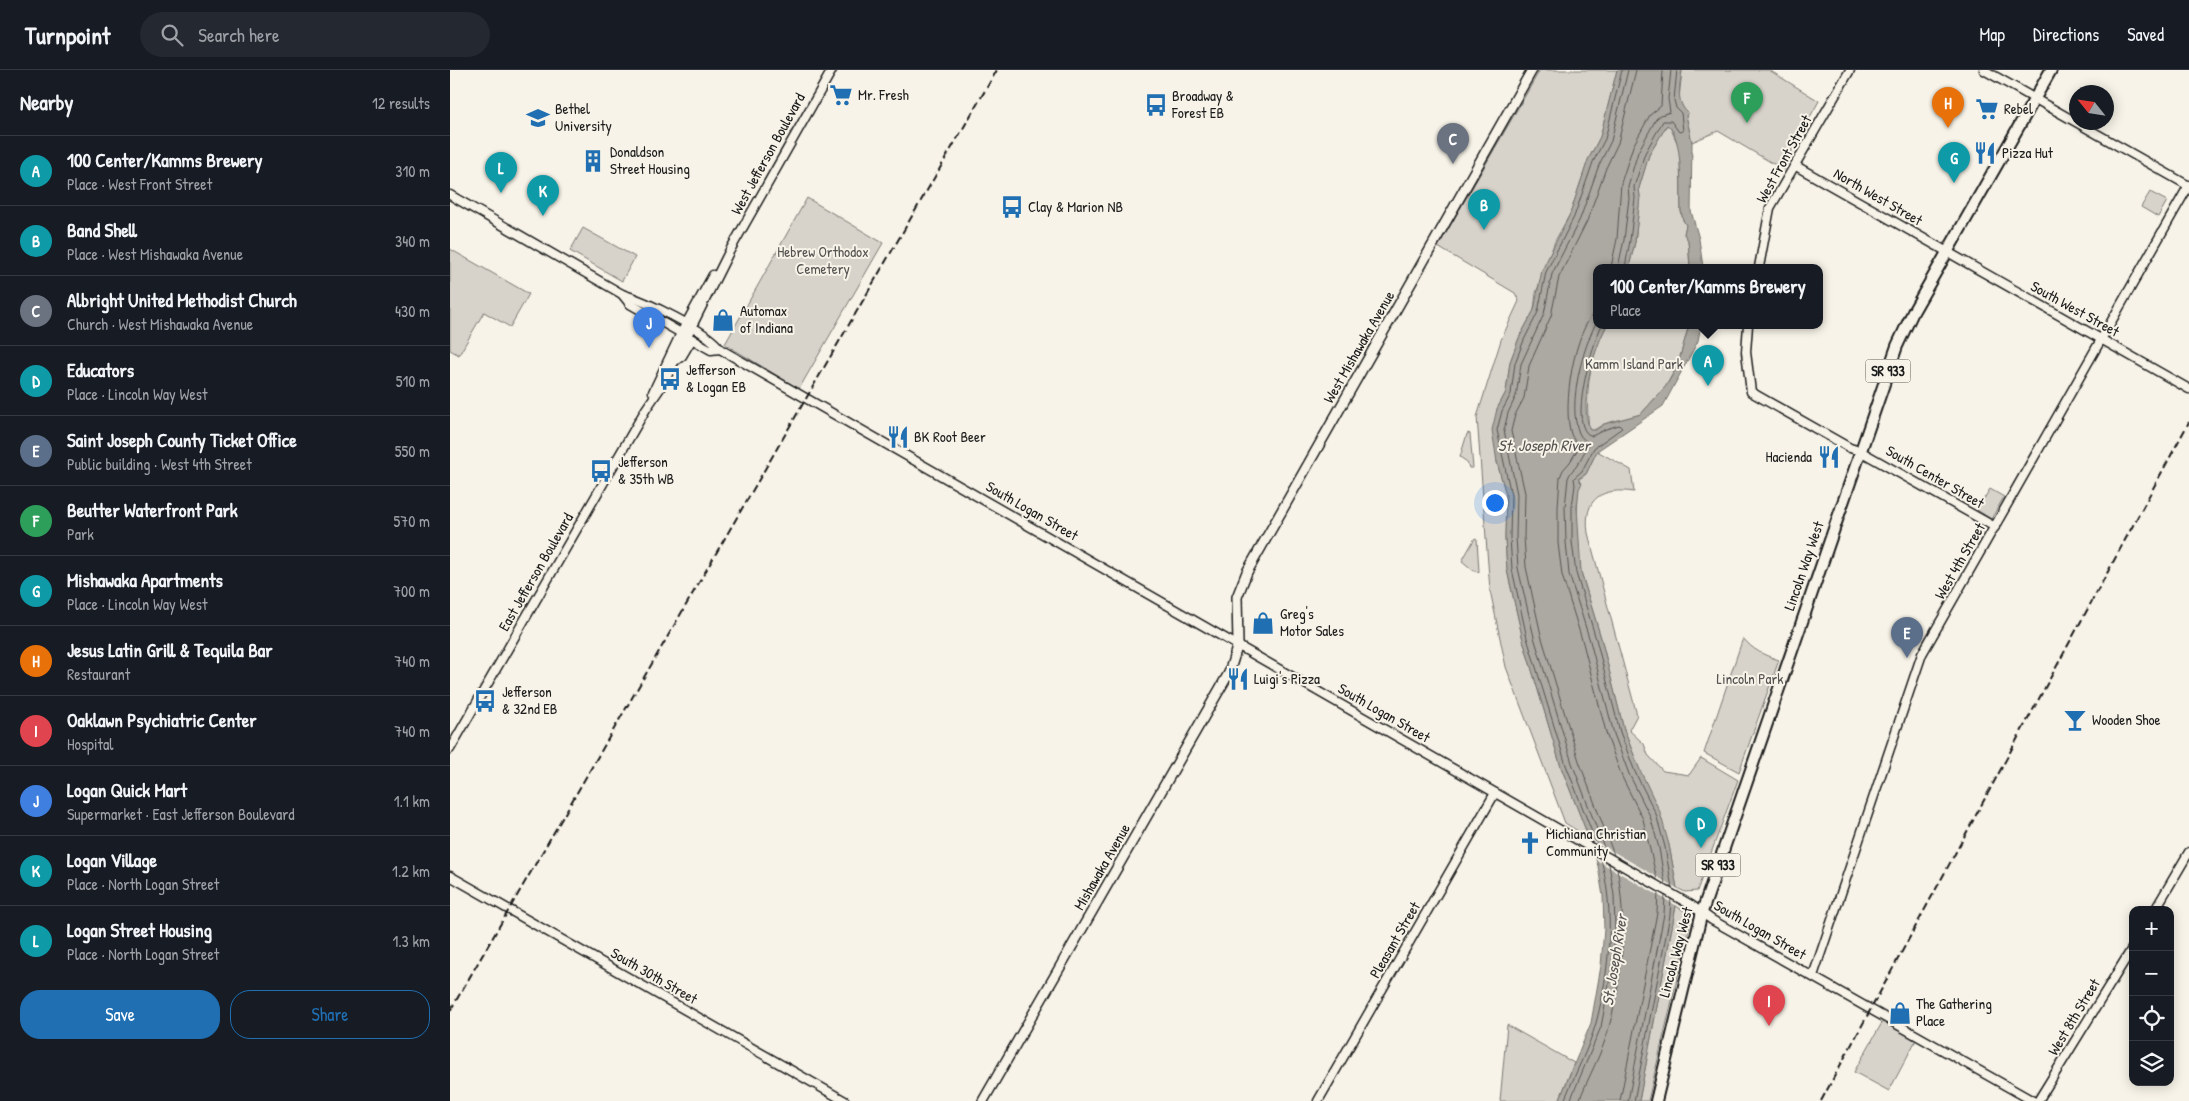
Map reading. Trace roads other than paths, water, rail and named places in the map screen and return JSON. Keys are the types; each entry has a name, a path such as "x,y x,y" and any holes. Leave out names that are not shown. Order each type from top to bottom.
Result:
{"main road":[{"name":"West Mishawaka Avenue","path":"1238,644 1237,597 1243,579 1532,70"},
{"name":"Lincoln Way West","path":"1656,1101 1702,912 1897,346 1913,312 2050,70"},
{"name":"Mishawaka Avenue","path":"983,1101 1224,682 1233,665 1238,644"}],"street":[{"name":"West Jefferson Boulevard","path":"688,326 718,265 729,252 832,70"},
{"name":"West Front Street","path":"1760,264 1770,208 1850,70"},
{"path":"1984,70 2189,185"},
{"name":"North West Street","path":"1796,166 1947,252"},
{"name":"West 4th Street","path":"1813,976 1922,654 2189,185"},
{"path":"450,194 622,294"},
{"name":"South West Street","path":"1947,252 2189,390"},
{"name":"South Logan Street","path":"622,294 630,304 686,336 711,350 720,349"},
{"name":"South Logan Street","path":"622,294 635,297 688,326 715,342 720,349 2033,1101"},
{"name":"East Jefferson Boulevard","path":"646,410 663,384 674,362 686,336 688,326"},
{"name":"South Center Street","path":"1748,329 1746,352 1751,392 1995,527"},
{"name":"East Jefferson Boulevard","path":"450,749 646,410 686,336"},
{"name":"Pleasant Street","path":"1318,1101 1495,793"},
{"path":"2157,906 2189,852"},
{"name":"South 30th Street","path":"450,876 845,1101"},
{"name":"West 8th Street","path":"2038,1101 2131,951"}],"water":[{"name":"St. Joseph River","path":"1617,70 1682,70 1680,98 1688,113 1686,116 1692,142 1691,211 1699,239 1703,264 1690,264 1688,240 1684,234 1686,225 1681,211 1679,152 1672,131 1667,125 1649,155 1639,188 1640,197 1635,242 1630,264 1593,264 1593,329 1605,329 1597,348 1589,376 1586,405 1590,430 1596,430 1604,424 1641,414 1666,386 1672,376 1678,364 1688,329 1700,329 1698,341 1663,406 1597,451 1586,474 1578,479 1582,483 1579,489 1577,507 1581,572 1601,638 1624,730 1660,812 1669,845 1677,888 1676,906 1639,1101 1559,1101 1591,1023 1601,966 1604,929 1603,896 1598,866 1561,767 1523,640 1507,570 1505,538 1506,495 1497,462 1492,430 1497,409 1506,392 1510,362 1519,338 1534,310 1542,270 1570,214 1588,160 1600,137"}],"railway":[{"path":"450,1011 997,70"},
{"path":"1821,1101 2189,422"}],"place":[{"name":"Mr. Fresh","path":"841,95"},
{"name":"Broadway & Forest EB","path":"1156,105"},
{"name":"Rebel","path":"1987,109"},
{"name":"Bethel University","path":"538,118"},
{"name":"Beutter Waterfront Park","path":"1747,123"},
{"name":"Jesus Latin Grill & Tequila Bar","path":"1948,128"},
{"name":"Pizza Hut","path":"1985,153"},
{"name":"Donaldson Street Housing","path":"593,161"},
{"name":"Albright United Methodist Church","path":"1453,164"},
{"name":"Mishawaka Apartments","path":"1954,183"},
{"name":"Logan Street Housing","path":"501,193"},
{"name":"Clay & Marion NB","path":"1012,207"},
{"name":"Logan Village","path":"543,216"},
{"name":"Band Shell","path":"1484,230"},
{"name":"Automax of Indiana","path":"723,320"},
{"name":"Logan Quick Mart","path":"649,348"},
{"name":"Jefferson & Logan EB","path":"670,379"},
{"name":"100 Center/Kamms Brewery","path":"1708,386"},
{"name":"BK Root Beer","path":"898,437"},
{"name":"Hacienda","path":"1829,457"},
{"name":"Jefferson & 35th WB","path":"601,471"},
{"name":"Greg's Motor Sales","path":"1263,623"},
{"name":"Saint Joseph County Ticket Office","path":"1907,658"},
{"name":"Luigi's Pizza","path":"1238,679"},
{"name":"Jefferson & 32nd EB","path":"485,701"},
{"name":"Wooden Shoe","path":"2075,720"},
{"name":"Michiana Christian Community","path":"1530,843"},
{"name":"Educators","path":"1701,848"},
{"name":"The Gathering Place","path":"1900,1013"},
{"name":"Oaklawn Psychiatric Center","path":"1769,1026"}],"park label":[{"name":"Hebrew Orthodox Cemetery","path":"823,260"},
{"name":"Kamm Island Park","path":"1634,364"},
{"name":"Lincoln Park","path":"1750,679"}]}
